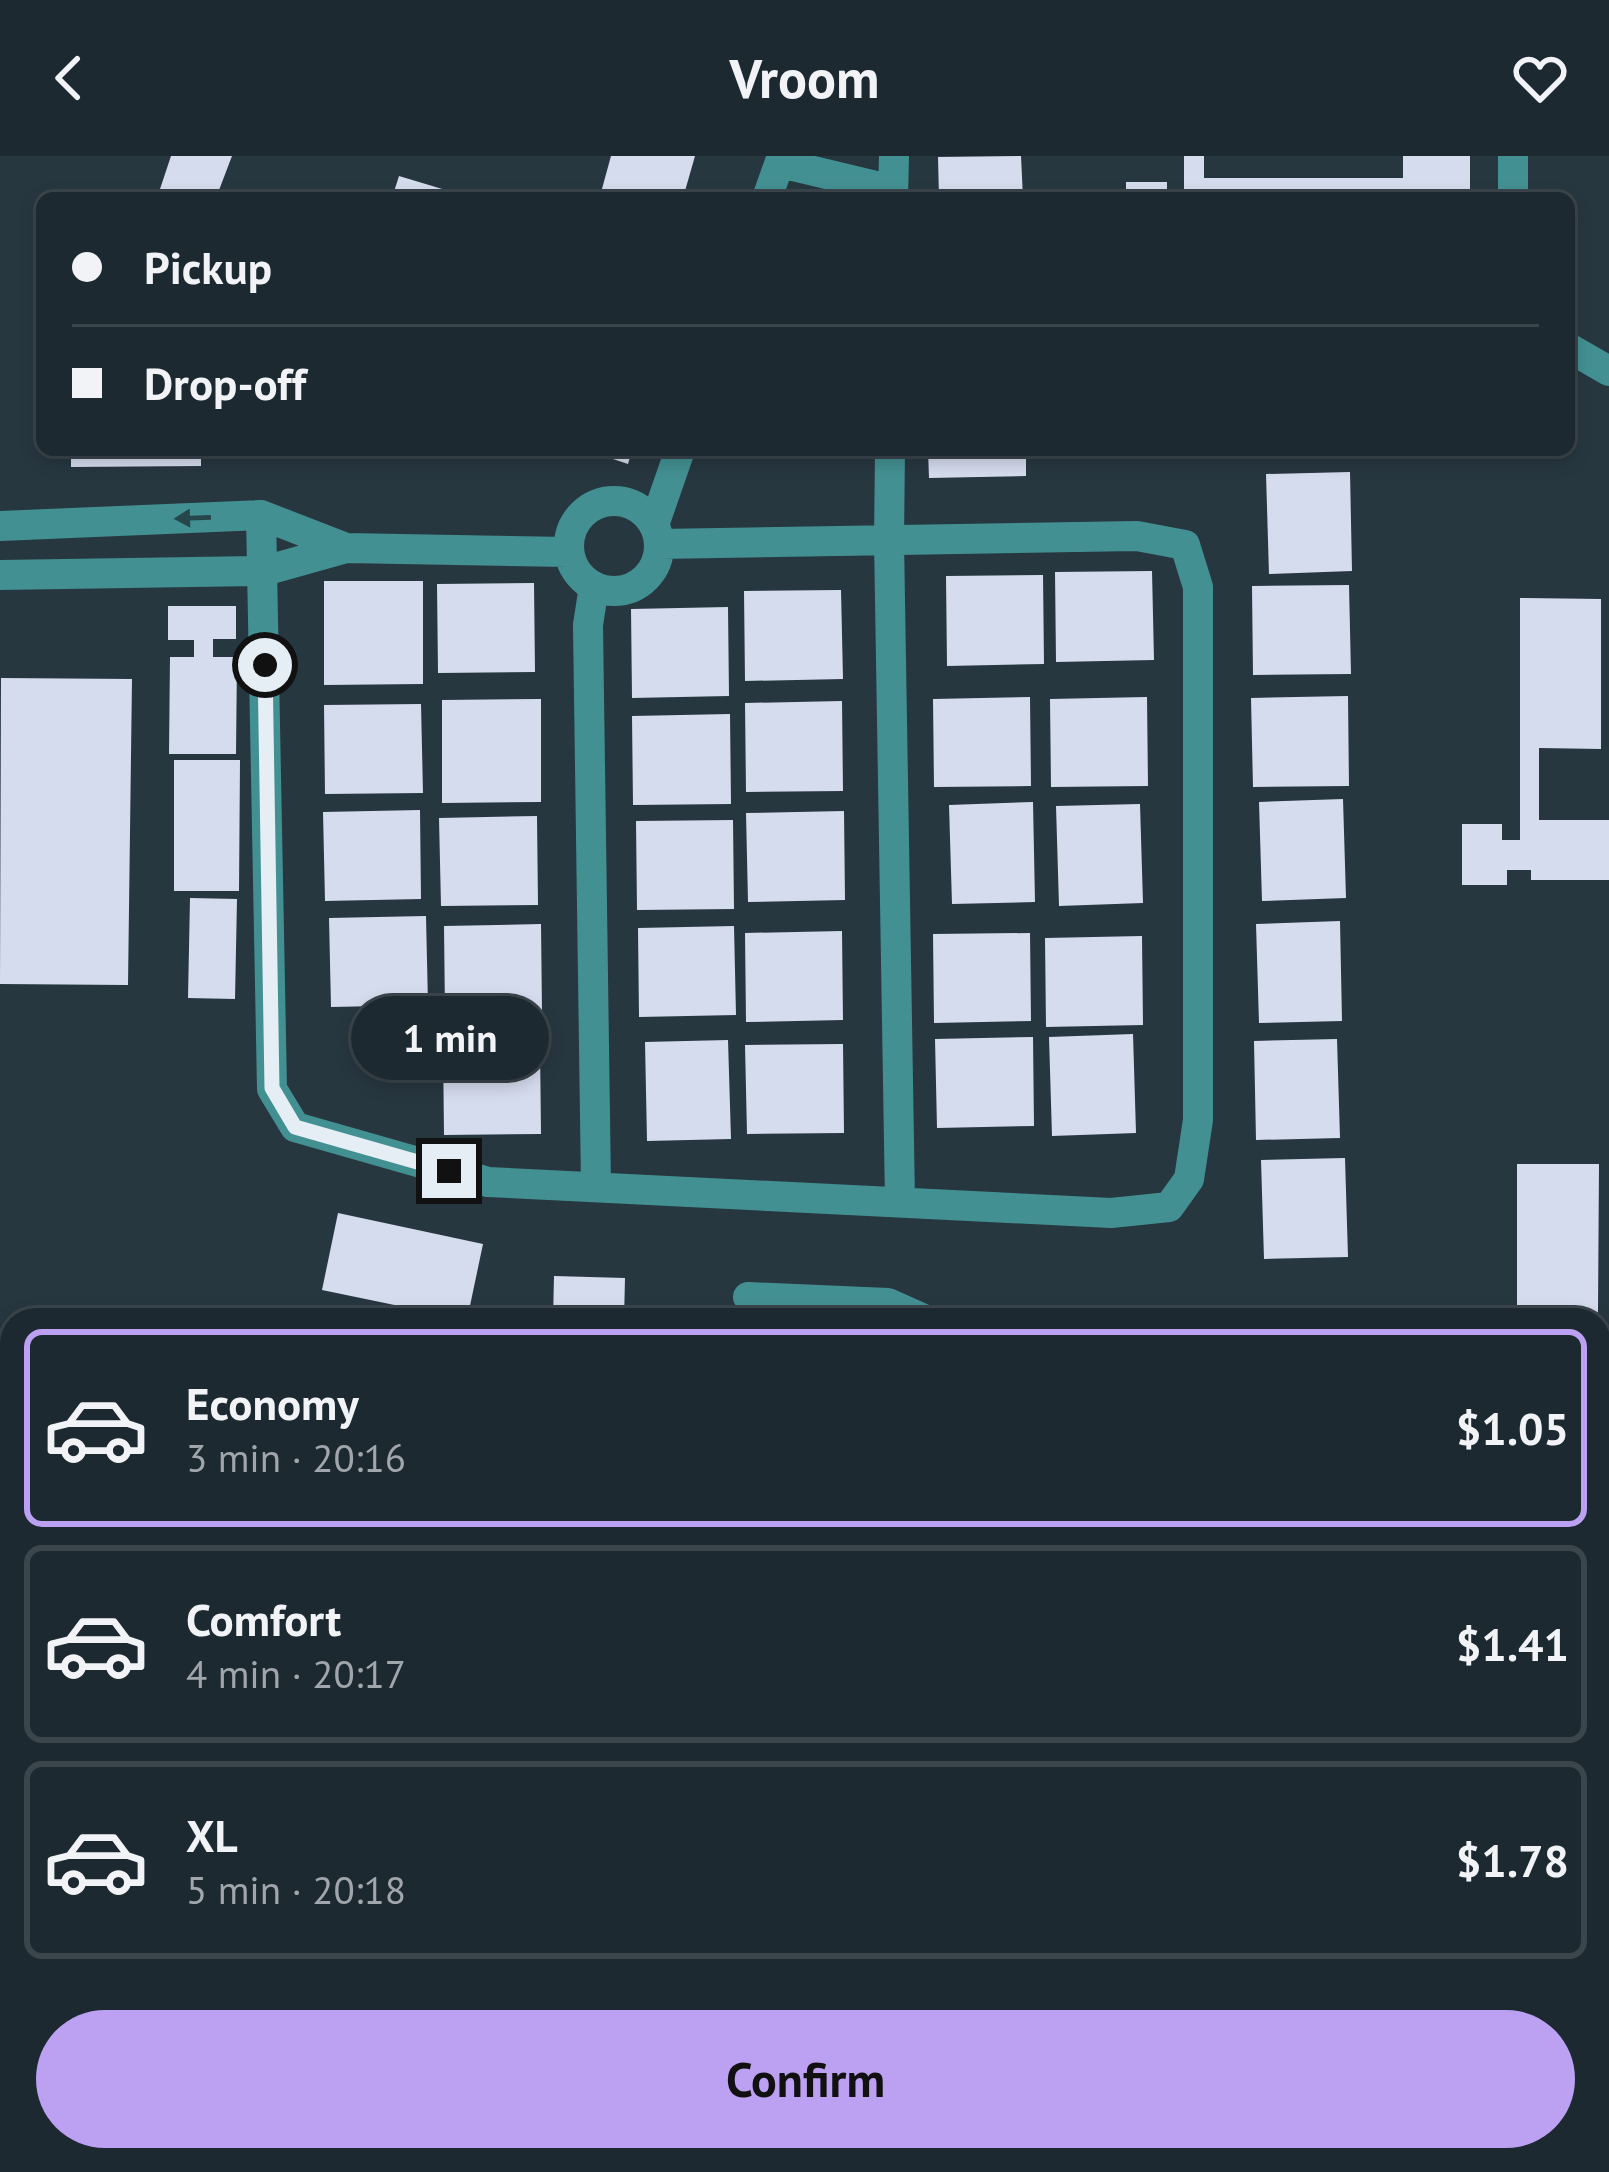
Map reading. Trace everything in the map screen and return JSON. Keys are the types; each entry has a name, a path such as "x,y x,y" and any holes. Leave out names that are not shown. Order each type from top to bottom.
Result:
{"street":[{"path":"893,192 894,156"},
{"path":"1513,156 1513,192"},
{"path":"769,192 781,159 887,192"},
{"path":"1575,351 1609,370"},
{"path":"657,535 644,512 631,504 600,503 576,521 569,552 582,578 594,586 610,591 639,584 657,560 657,535 678,456"},
{"path":"890,456 900,1202"},
{"path":"261,515 272,1088 295,1127 488,1182 1111,1213 1169,1207 1189,1179 1198,1120 1198,587 1185,545 1137,536 889,540 657,535"},
{"path":"0,526 261,515 346,548"},
{"path":"0,574 264,571 346,548 569,552"},
{"path":"594,586 588,625 596,1187"},
{"path":"748,1297 888,1303 899,1308"}],"building":[{"path":"171,156 232,156 218,192 159,192"},
{"path":"611,156 695,156 685,192 601,192"},
{"path":"1021,156 1023,192 939,192 938,157"},
{"path":"1184,156 1204,156 1204,178 1403,178 1403,156 1470,156 1470,192 1184,192"},
{"path":"399,176 452,192 394,192"},
{"path":"1126,182 1167,182 1167,192 1126,192"},
{"path":"71,456 201,456 201,466 71,467"},
{"path":"604,456 630,456 628,464"},
{"path":"928,456 1026,456 1026,476 929,478"},
{"path":"1350,472 1352,571 1269,574 1266,474"},
{"path":"1152,571 1154,660 1056,662 1055,572"},
{"path":"1043,575 1044,664 947,666 946,576"},
{"path":"324,581 423,581 423,684 324,685"},
{"path":"534,583 535,672 438,673 437,584"},
{"path":"1349,585 1351,674 1253,675 1252,586"},
{"path":"841,590 843,679 745,681 744,591"},
{"path":"1520,598 1601,599 1601,749 1539,748 1539,820 1609,820 1609,880 1531,880 1531,870 1507,870 1507,885 1462,885 1462,824 1502,824 1502,840 1520,840"},
{"path":"168,606 236,606 236,639 213,639 213,657 237,657 236,754 169,754 170,657 194,657 194,640 168,640"},
{"path":"728,607 729,696 632,698 631,609"},
{"path":"1,678 132,679 128,985 0,984"},
{"path":"1348,696 1349,786 1253,787 1251,698"},
{"path":"1030,697 1031,786 934,787 933,699"},
{"path":"1147,697 1148,786 1051,787 1050,699"},
{"path":"541,699 541,802 442,803 442,700"},
{"path":"842,701 843,791 746,792 745,703"},
{"path":"421,704 423,793 325,794 324,705"},
{"path":"730,714 731,804 633,805 632,716"},
{"path":"174,760 240,760 239,891 174,891"},
{"path":"1343,799 1346,898 1262,901 1259,802"},
{"path":"1033,802 1035,902 952,904 949,805"},
{"path":"1140,804 1143,903 1059,906 1056,806"},
{"path":"420,810 421,899 325,901 323,812"},
{"path":"844,811 845,900 748,902 746,813"},
{"path":"537,816 538,905 441,906 439,818"},
{"path":"733,820 734,909 637,910 636,821"},
{"path":"190,898 237,899 235,999 188,998"},
{"path":"426,916 428,1005 331,1007 329,918"},
{"path":"1340,921 1342,1021 1259,1023 1256,924"},
{"path":"541,924 542,1013 445,1014 444,926"},
{"path":"734,926 736,1015 639,1017 638,928"},
{"path":"842,931 843,1020 746,1022 745,933"},
{"path":"1030,933 1031,1021 934,1023 933,934"},
{"path":"1142,936 1143,1025 1046,1027 1045,938"},
{"path":"1133,1034 1136,1133 1052,1136 1049,1037"},
{"path":"1033,1037 1034,1126 937,1128 935,1039"},
{"path":"1337,1039 1340,1138 1256,1140 1254,1041"},
{"path":"728,1040 731,1139 647,1141 645,1042"},
{"path":"843,1044 844,1133 747,1134 745,1045"},
{"path":"540,1045 541,1134 444,1135 443,1046"},
{"path":"1345,1158 1348,1257 1264,1259 1261,1160"},
{"path":"1517,1164 1599,1164 1598,1308 1517,1308"},
{"path":"338,1213 483,1244 470,1308 409,1308 322,1290"},
{"path":"554,1276 625,1278 624,1308 553,1308"}],"route":[{"path":"265,665 272,1088 295,1127 449,1171"}]}
